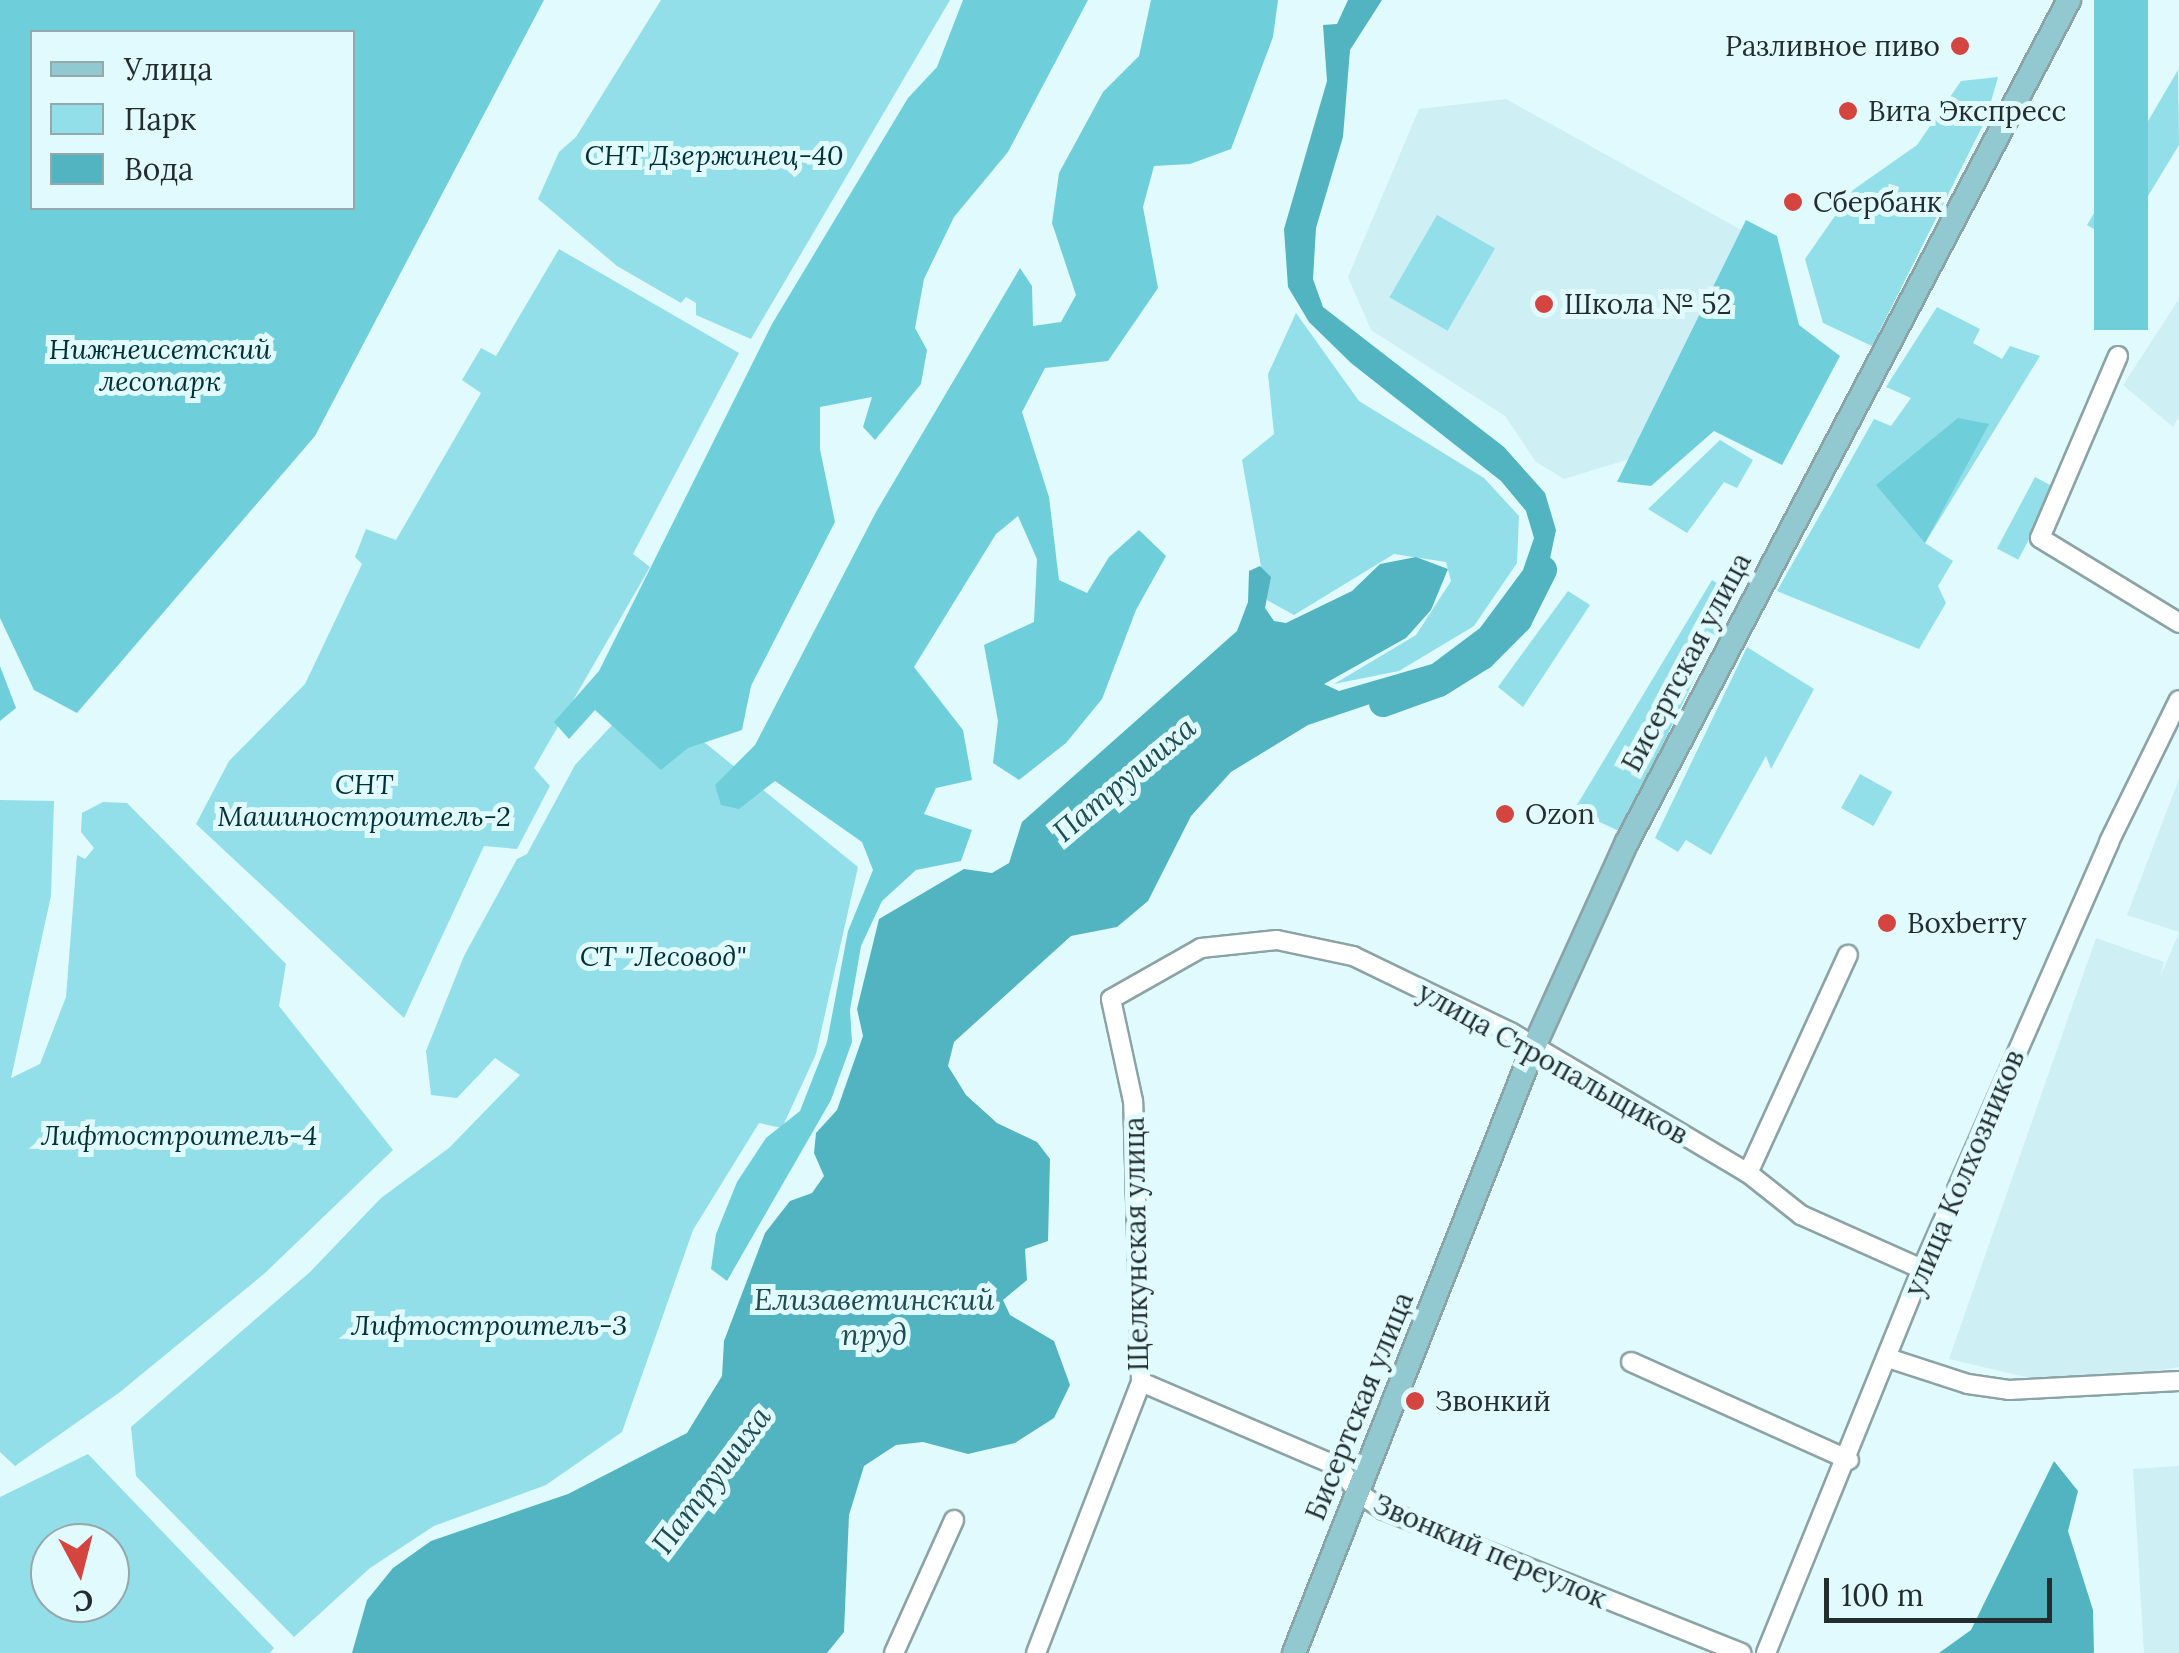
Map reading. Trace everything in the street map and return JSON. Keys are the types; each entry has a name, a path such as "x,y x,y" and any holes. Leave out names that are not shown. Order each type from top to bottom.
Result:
{"main road":[{"name":"Бисертская улица","path":"1294,1653 1534,1049 1734,628 2069,0"}],"street":[{"path":"2118,356 2040,538 2179,622"},
{"name":"улица Колхозников","path":"1766,1653 1849,1460 1922,1269 2109,842 2179,700"},
{"name":"улица Стропальщиков","path":"1110,999 1200,948 1277,940 1353,956 1534,1049 1748,1173 1801,1215 1922,1269"},
{"path":"1748,1173 1848,955"},
{"name":"Щелкунская улица","path":"1036,1653 1141,1382 1133,1101 1110,999"},
{"path":"1888,1358 1968,1384 2009,1390 2179,1381"},
{"path":"1631,1362 1849,1460"},
{"name":"Звонкий переулок","path":"1141,1382 1339,1467 1357,1492 1384,1510 1741,1653"},
{"path":"894,1653 954,1520"}],"shaded area":[{"name":"Школа № 52","path":"1506,99 1743,231 1652,452 1564,479 1536,462 1505,416 1371,330 1348,277 1419,109"},
{"path":"2179,299 2179,416 2173,427 2123,385"},
{"path":"2179,779 2179,932 2127,915"},
{"path":"2179,933 2179,1367 2064,1386 1949,1359 2096,938 2164,962 2160,977"},
{"path":"2179,1466 2179,1653 2144,1653 2133,1469"}],"green space":[{"name":"Нижнеисетский лесопарк","path":"0,0 544,0 315,436 77,713 34,690 0,618"},
{"name":"СНТ Дзержинец-40","path":"661,0 950,0 751,339 696,315 696,303 686,297 681,303 617,266 538,199 559,152 576,137"},
{"path":"963,0 1088,0 1008,152 954,217 924,279 915,328 927,350 921,384 875,440 863,427 872,397 820,407 820,449 835,522 751,686 742,730 688,748 661,770 595,710 569,739 554,722 599,671 772,324 908,98 937,67"},
{"path":"1151,0 1278,0 1273,37 1231,149 1190,164 1154,166 1143,207 1158,288 1108,361 1045,368 1022,412 1049,497 1059,580 1087,593 1109,557 1139,530 1166,556 1136,610 1102,699 1066,743 1019,780 993,763 998,721 984,645 1034,622 1037,559 1018,516 996,534 914,667 963,730 972,780 936,788 924,814 972,830 961,861 916,870 882,901 861,946 850,1010 852,1042 831,1100 727,1281 711,1269 716,1234 737,1182 766,1138 800,1111 827,1042 848,931 873,870 862,842 775,781 739,809 721,805 715,785 755,745 876,512 1020,268 1032,286 1033,326 1061,322 1076,295 1052,223 1059,173 1103,92 1139,56"},
{"path":"2094,0 2148,0 2148,330 2094,330"},
{"path":"2178,70 2179,145 2119,244 2087,225"},
{"path":"1998,77 1986,119 1872,346 1823,323 1805,259 1853,190 1917,145 1961,81"},
{"path":"1437,215 1495,248 1448,331 1390,297"},
{"path":"1746,220 1777,236 1799,325 1840,356 1782,465 1714,431 1651,486 1617,482"},
{"name":"СНТ Машиностроитель-2","path":"559,249 739,353 633,554 650,567 534,768 550,786 517,849 484,846 404,1018 196,824 229,761 305,684 362,564 355,557 366,529 396,540 481,393 462,380 481,348 496,356"},
{"path":"1937,307 1980,329 1973,343 2002,359 2010,346 2040,356 1925,543 1953,561 1938,586 1946,603 1919,649 1777,591 1874,419 1891,426 1911,398 1886,387"},
{"path":"1296,313 1359,401 1484,478 1519,516 1517,563 1474,626 1399,671 1334,684 1416,635 1451,581 1446,562 1394,554 1294,615 1267,600 1242,460 1274,434 1268,374"},
{"path":"1958,418 1989,424 1925,543 1876,485"},
{"path":"1720,440 1753,460 1737,488 1724,482 1687,533 1648,509"},
{"path":"2035,477 2056,488 2018,560 1997,549"},
{"path":"1712,580 1735,594 1621,832 1574,810"},
{"path":"1568,591 1590,605 1523,707 1498,687"},
{"path":"1747,647 1814,689 1771,769 1766,756 1711,855 1686,840 1678,852 1655,838"},
{"path":"0,666 16,708 0,721"},
{"path":"627,709 683,725 858,867 816,1054 782,1128 759,1123 693,1230 622,1432 546,1485 434,1526 370,1568 294,1637 136,1476 131,1427 310,1272 381,1198 449,1148 520,1075 495,1058 457,1098 431,1095 426,1051 464,956 517,859 527,854 575,765"},
{"path":"1860,774 1892,792 1873,826 1841,808"},
{"name":"Лифтостроитель-4","path":"0,800 54,801 51,896 11,1078 40,1064 66,997 77,855 85,859 94,848 81,832 82,813 103,802 127,803 286,964 279,1006 393,1150 265,1273 120,1392 15,1466 0,1452"},
{"path":"88,1454 274,1648 270,1653 0,1653 0,1497"}],"water":[{"name":"Елизаветинский пруд","path":"1348,0 1382,0 1350,50 1343,137 1316,228 1313,279 1323,307 1504,447 1545,493 1556,530 1548,568 1510,629 1447,678 1308,725 1231,772 1191,816 1148,901 1117,927 1071,936 954,1042 948,1066 966,1095 997,1123 1037,1142 1050,1159 1048,1241 1025,1249 1027,1280 1003,1300 1010,1315 1054,1341 1070,1385 1054,1418 1015,1443 968,1454 923,1442 896,1445 864,1466 849,1515 844,1632 827,1653 352,1653 367,1600 393,1568 431,1541 568,1494 687,1433 722,1376 724,1341 765,1233 790,1201 812,1193 824,1176 814,1153 816,1133 837,1110 863,1036 857,1009 879,919 964,869 992,873 1009,863 1022,822 1237,631 1248,602 1249,571 1260,566 1271,577 1265,608 1274,621 1286,623 1352,591 1380,564 1416,557 1448,569 1431,610 1406,638 1324,684 1339,691 1432,664 1480,628 1523,570 1534,538 1526,511 1501,481 1351,363 1309,322 1288,287 1284,229 1327,81 1323,25 1337,24"},
{"path":"2054,1461 2078,1491 2068,1531 2093,1610 2094,1653 1939,1653 1971,1630"}],"waterway":[{"name":"Патрушиха","path":"1383,703 1439,683 1482,656 1518,620 1543,570"}],"place":[{"name":"Разливное пиво","path":"1960,46"},
{"name":"Вита Экспресс","path":"1848,111"},
{"name":"Сбербанк","path":"1793,202"},
{"name":"Школа № 52","path":"1544,304"},
{"name":"Ozon","path":"1505,814"},
{"name":"Boxberry","path":"1887,923"},
{"name":"Звонкий","path":"1415,1401"}],"park label":[{"name":"СТ \"Лесовод\"","path":"663,956"},
{"name":"Лифтостроитель-3","path":"489,1325"}]}
